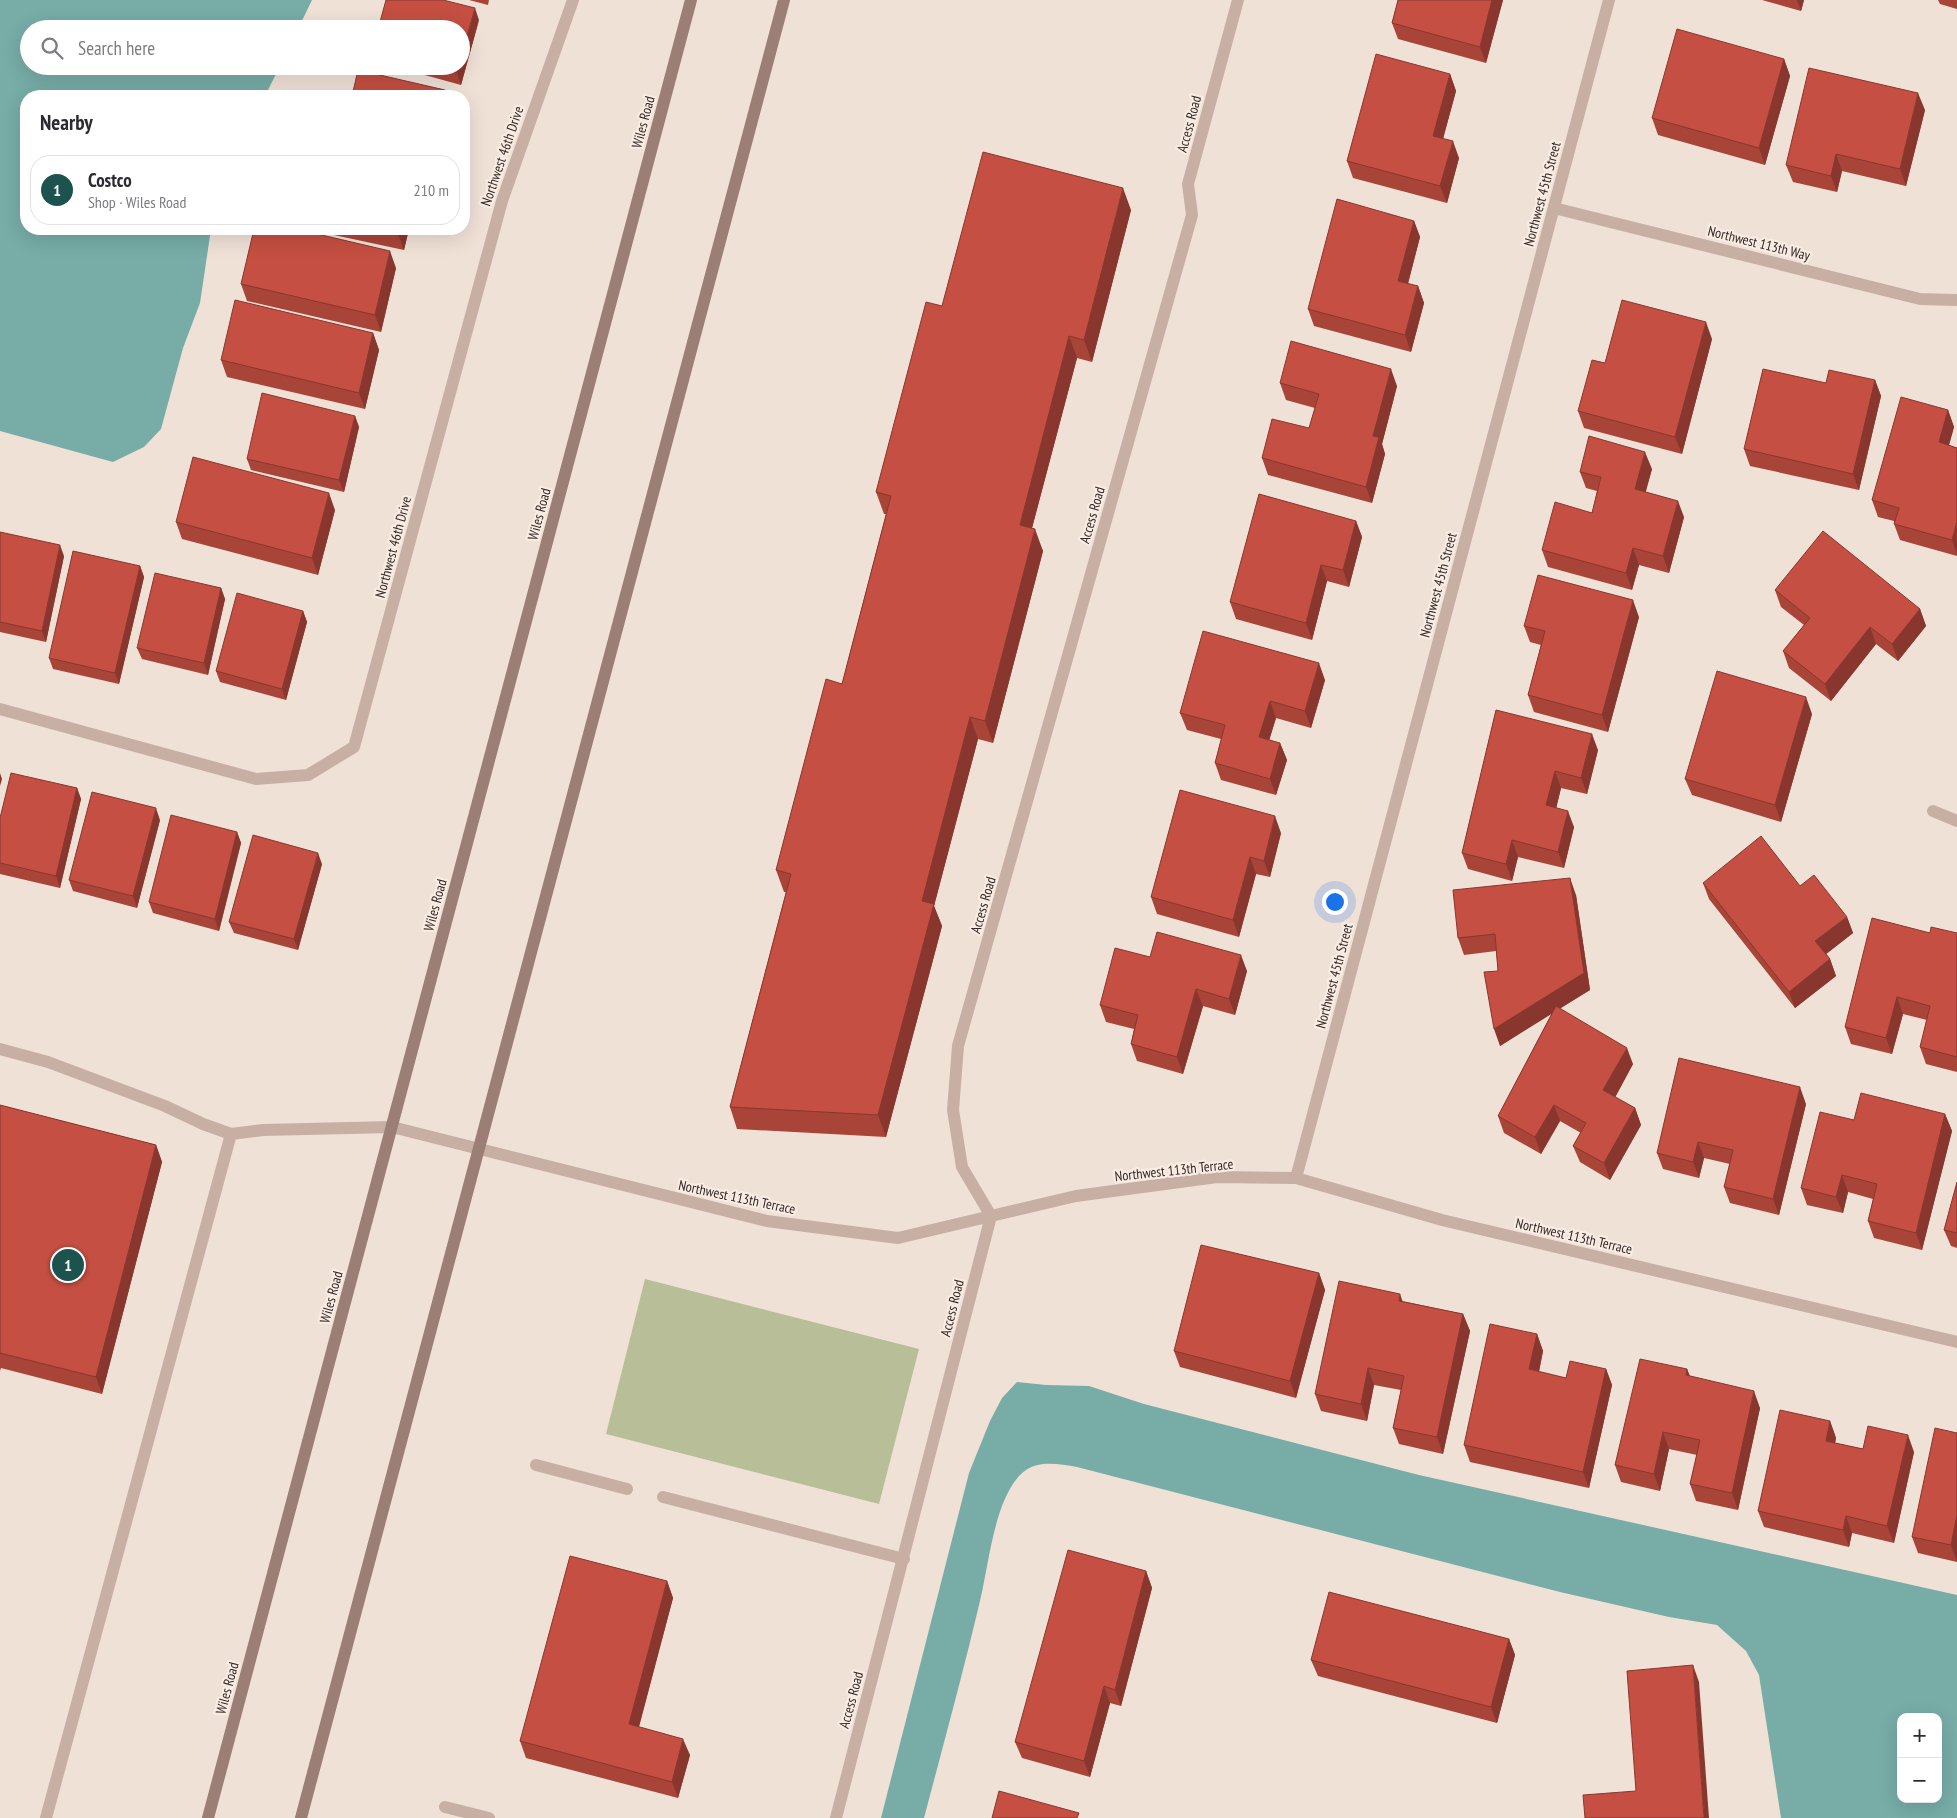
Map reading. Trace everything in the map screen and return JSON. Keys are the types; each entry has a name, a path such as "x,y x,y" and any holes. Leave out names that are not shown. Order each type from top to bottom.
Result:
{"main road":[{"name":"Wiles Road","path":"208,1818 691,0"},
{"path":"301,1818 784,0"}],"street":[{"name":"Northwest 46th Drive","path":"0,709 256,779 308,775 354,747 502,201 573,0"},
{"name":"Access Road","path":"836,1818 991,1216 962,1167 953,1110 958,1046 1192,215 1188,184 1238,0"},
{"name":"Northwest 45th Street","path":"1296,1178 1610,0"},
{"name":"Northwest 113th Way","path":"1554,208 1920,299 1957,300"},
{"path":"1933,811 1957,821"},
{"path":"0,1049 48,1062 165,1106 203,1124 231,1134 46,1818"},
{"name":"Northwest 113th Terrace","path":"231,1134 264,1130 392,1127 767,1222 898,1238 1076,1196 1217,1177 1296,1178 1442,1220 1957,1342"},
{"path":"536,1465 627,1489"},
{"path":"663,1498 904,1559"},
{"path":"445,1807 489,1818"}],"green space":[{"path":"645,1279 919,1349 879,1504 606,1434"}],"water":[{"path":"0,0 312,0 302,20 20,20 20,75 276,75 268,90 20,90 20,235 210,235 200,303 183,348 161,429 144,447 113,462 0,431"},
{"path":"1017,1382 1089,1386 1144,1404 1419,1475 1957,1595 1957,1818 1781,1818 1759,1675 1746,1651 1717,1625 1669,1617 1560,1592 1077,1467 1047,1464 1033,1467 1020,1475 1011,1487 998,1517 953,1710 924,1818 881,1818 969,1473 990,1421 1002,1398"}],"building":[{"path":"386,0 443,0 475,8 470,26 470,20 380,20"},
{"path":"1398,0 1492,0 1480,47 1392,23"},
{"path":"1677,29 1784,59 1759,148 1652,118"},
{"path":"1376,54 1450,74 1433,136 1453,141 1440,186 1347,161"},
{"path":"1809,68 1918,93 1900,169 1836,154 1831,176 1786,165"},
{"path":"357,75 380,75 445,90 353,90"},
{"path":"983,152 1123,188 1084,340 1069,336 1020,525 1035,529 985,721 970,717 922,901 934,904 878,1115 730,1107 791,874 776,870 826,679 842,684 891,496 876,492 926,302 942,306"},
{"path":"1337,199 1414,221 1398,281 1418,286 1405,335 1308,309"},
{"path":"253,235 322,235 390,251 375,315 241,284"},
{"path":"235,300 373,333 359,393 221,360"},
{"path":"1622,300 1706,322 1675,437 1578,411 1592,360 1605,363"},
{"path":"1291,341 1391,369 1373,436 1379,437 1366,487 1262,458 1272,419 1309,428 1319,394 1280,383"},
{"path":"1763,369 1826,383 1829,370 1875,380 1853,474 1744,449"},
{"path":"262,393 355,416 339,480 247,459"},
{"path":"1901,397 1948,410 1939,442 1957,448 1957,522 1952,540 1894,524 1899,508 1872,500"},
{"path":"1589,436 1645,452 1635,489 1678,501 1663,556 1633,548 1626,573 1542,550 1555,502 1592,513 1601,477 1580,472"},
{"path":"193,457 329,493 312,558 176,522"},
{"path":"1259,494 1356,521 1343,570 1321,565 1306,623 1230,602"},
{"path":"1823,531 1920,609 1892,644 1870,627 1825,684 1783,651 1810,618 1775,590"},
{"path":"0,532 60,545 42,631 0,622"},
{"path":"73,551 140,566 115,673 49,658"},
{"path":"155,573 221,588 204,663 137,648"},
{"path":"1538,575 1633,600 1602,715 1528,695 1545,631 1524,626"},
{"path":"237,593 303,611 282,689 216,671"},
{"path":"1203,631 1319,663 1305,711 1270,701 1259,737 1280,743 1270,779 1215,763 1225,725 1180,713"},
{"path":"1717,671 1806,697 1775,805 1685,779"},
{"path":"1496,710 1592,734 1581,778 1555,771 1546,805 1568,811 1558,852 1512,840 1506,864 1462,853"},
{"path":"11,773 77,788 56,876 0,863 0,818"},
{"path":"1180,790 1275,816 1264,861 1250,857 1233,920 1151,897"},
{"path":"92,792 156,808 133,896 69,880"},
{"path":"171,815 237,832 215,919 149,902"},
{"path":"253,835 318,853 294,939 229,922"},
{"path":"1761,836 1800,886 1814,875 1847,917 1815,941 1830,959 1789,992 1703,883"},
{"path":"1570,878 1584,973 1494,1029 1484,972 1498,971 1495,934 1458,938 1453,890"},
{"path":"1872,918 1930,933 1931,927 1957,933 1957,1057 1920,1047 1930,1006 1897,997 1886,1038 1845,1027"},
{"path":"1157,932 1241,955 1229,999 1196,989 1177,1057 1131,1044 1138,1015 1100,1005 1115,948 1150,957"},
{"path":"1556,1006 1627,1048 1603,1090 1635,1108 1604,1163 1573,1146 1586,1123 1554,1105 1535,1137 1498,1116"},
{"path":"1679,1058 1800,1087 1773,1199 1724,1187 1733,1150 1698,1142 1693,1162 1657,1153"},
{"path":"1861,1093 1945,1114 1916,1233 1868,1221 1877,1184 1842,1175 1836,1197 1801,1188 1820,1112 1854,1120"},
{"path":"0,1105 156,1145 96,1377 0,1353"},
{"path":"1957,1182 1957,1233 1944,1230"},
{"path":"1201,1245 1319,1273 1290,1381 1174,1351"},
{"path":"1339,1281 1400,1294 1399,1301 1463,1314 1437,1437 1393,1428 1404,1376 1368,1368 1361,1404 1315,1394"},
{"path":"1490,1324 1537,1334 1529,1369 1566,1378 1570,1361 1606,1369 1583,1472 1464,1445"},
{"path":"1640,1359 1687,1369 1686,1375 1754,1391 1732,1493 1690,1484 1700,1440 1663,1432 1654,1474 1615,1465"},
{"path":"1780,1410 1830,1421 1826,1441 1863,1449 1868,1426 1908,1435 1887,1526 1846,1516 1843,1530 1758,1511"},
{"path":"1935,1428 1957,1433 1957,1515 1951,1545 1912,1537"},
{"path":"1068,1550 1146,1571 1115,1690 1104,1686 1084,1761 1015,1742"},
{"path":"570,1556 667,1581 629,1724 683,1739 672,1782 520,1741"},
{"path":"1329,1592 1509,1639 1491,1707 1311,1660"},
{"path":"1693,1665 1704,1818 1585,1818 1583,1795 1636,1791 1627,1671"},
{"path":"999,1791 1079,1813 1077,1818 992,1818"}],"place":[{"name":"Costco","path":"68,1265"}]}
